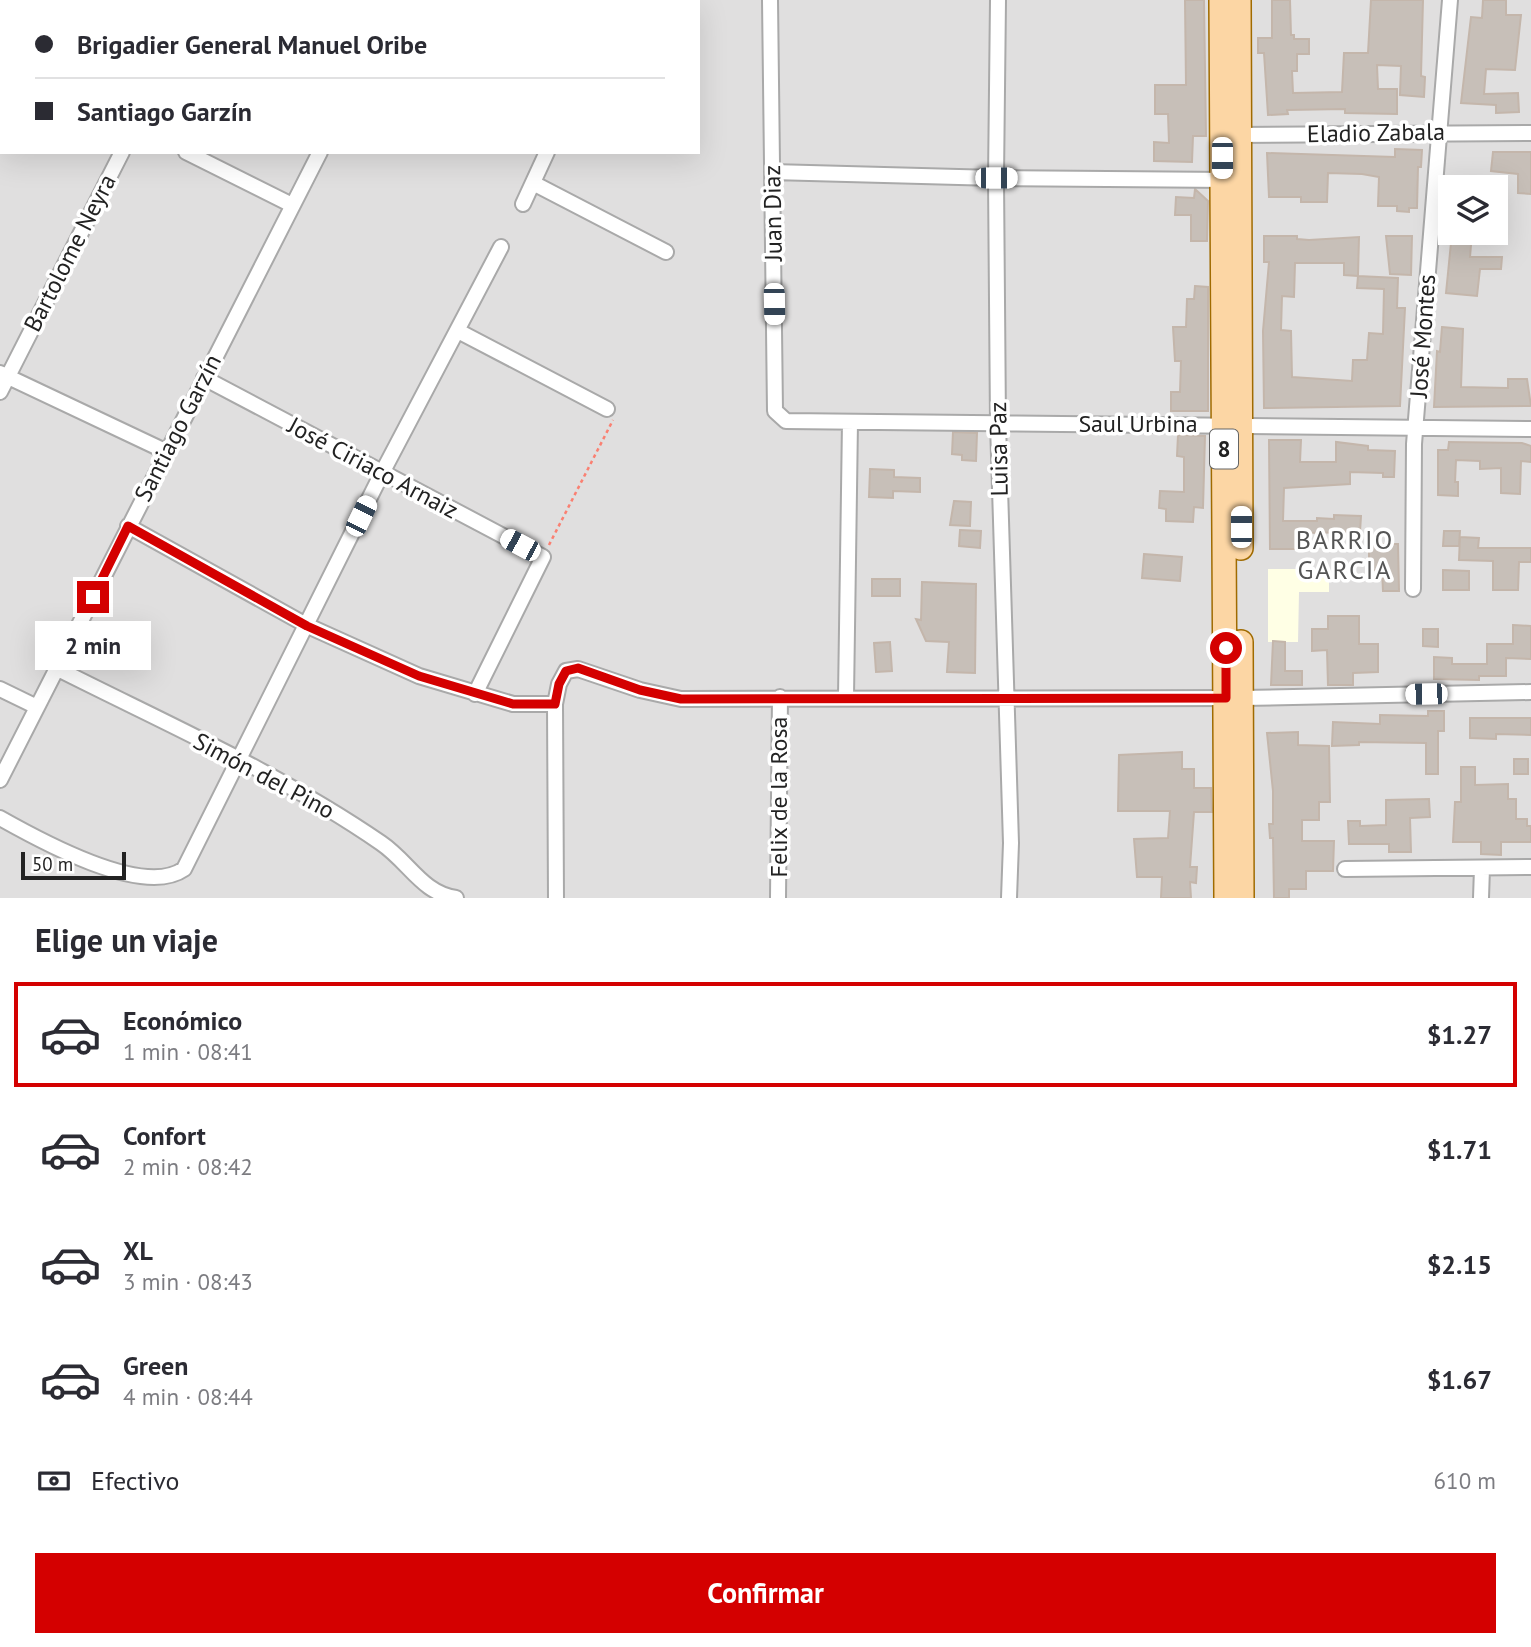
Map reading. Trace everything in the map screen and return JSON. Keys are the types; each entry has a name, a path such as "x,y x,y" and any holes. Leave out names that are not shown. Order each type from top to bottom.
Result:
{"main road":[{"name":"8","path":"1222,0 1231,135"},
{"name":"8","path":"1239,0 1231,180 1234,698 1242,898"},
{"name":"8","path":"1226,898 1234,698"}],"street":[{"name":"Juan Diaz","path":"770,0 775,411 786,421"},
{"name":"Luisa Paz","path":"998,0 998,424 1011,843 1009,898"},
{"name":"José Montes","path":"1413,589 1416,427 1450,0"},
{"name":"Eladio Zabala","path":"1231,135 1531,132"},
{"name":"Bartolome Neyra","path":"0,392 4,375 121,154"},
{"path":"190,154 292,205"},
{"name":"Santiago Garzín","path":"0,780 165,451 319,154"},
{"path":"523,204 546,154"},
{"path":"772,172 1231,180"},
{"path":"533,183 666,253"},
{"path":"0,818 71,858 110,871 164,879 184,869 382,472 501,247"},
{"path":"458,331 607,409"},
{"path":"4,375 165,451"},
{"name":"José Ciriaco Arnaiz","path":"204,378 543,557"},
{"name":"Saul Urbina","path":"786,421 1531,429"},
{"path":"846,697 850,422"},
{"path":"128,526 307,626 419,676 513,704 555,704"},
{"path":"475,694 543,557"},
{"path":"556,898 555,704 559,684 566,671 578,668 640,690 681,699 1005,696 1234,698 1531,692"},
{"name":"Simón del Pino","path":"58,669 240,761 357,826 394,852 427,888 440,896 456,898"},
{"path":"0,689 37,707"},
{"name":"Felix de la Rosa","path":"778,898 780,697"},
{"path":"1481,898 1482,867"},
{"path":"1345,869 1531,867"}],"path":[{"path":"543,557 611,427 613,418 607,409"}],"shaded area":[{"path":"700,0 1531,0 1531,898 0,898 0,154 700,154"},
{"path":"1268,569 1329,569 1329,592 1299,592 1298,642 1268,642"}],"building":[{"path":"1185,0 1204,0 1206,136 1193,136 1192,162 1154,161 1154,142 1169,143 1168,114 1155,114 1155,85 1186,85"},
{"path":"1272,0 1290,0 1291,35 1294,35 1294,39 1309,39 1309,54 1297,54 1297,71 1292,71 1293,93 1342,92 1344,53 1368,53 1371,0 1423,0 1421,76 1425,77 1424,97 1400,95 1401,66 1377,65 1378,89 1397,89 1397,114 1345,113 1345,109 1287,110 1288,114 1268,115 1264,53 1258,53 1258,38 1272,38"},
{"path":"1483,0 1506,0 1506,15 1521,15 1515,70 1486,69 1484,94 1518,93 1519,112 1496,113 1496,105 1461,103 1471,17 1482,18"},
{"path":"1395,149 1422,150 1421,167 1418,167 1417,208 1409,208 1409,212 1397,211 1397,206 1378,206 1379,177 1362,174 1328,173 1327,202 1301,202 1301,197 1269,197 1267,153 1395,157"},
{"path":"1493,152 1531,152 1531,194 1518,193 1518,174 1491,171"},
{"path":"1195,189 1208,201 1207,241 1191,241 1191,215 1175,215 1176,197 1194,198"},
{"path":"1264,236 1297,236 1297,239 1309,240 1359,237 1358,276 1398,278 1397,308 1405,308 1400,406 1264,408 1263,331 1269,262 1264,262","holes":["1295,263 1344,263 1344,275 1358,276 1357,288 1384,289 1383,334 1369,333 1367,360 1353,360 1352,381 1292,377 1291,331 1281,330 1282,296 1294,297"]},
{"path":"1386,236 1412,236 1411,275 1390,274"},
{"path":"1451,245 1471,245 1470,257 1502,257 1501,269 1480,269 1477,296 1446,293"},
{"path":"1195,286 1208,287 1208,411 1171,411 1171,392 1180,392 1181,361 1175,361 1173,327 1186,327 1187,299 1194,299"},
{"path":"1442,327 1463,329 1461,387 1508,388 1508,379 1527,379 1531,406 1434,407 1437,351 1440,352"},
{"path":"953,432 977,433 976,461 962,460 962,455 952,454"},
{"path":"1178,435 1205,436 1203,508 1194,507 1193,522 1166,521 1166,509 1159,508 1160,491 1184,492 1184,457 1177,456"},
{"path":"1269,440 1301,440 1300,462 1336,462 1336,442 1368,446 1368,450 1395,451 1394,477 1383,477 1383,473 1350,472 1350,484 1284,488 1283,521 1334,519 1334,515 1361,516 1360,532 1304,533 1303,549 1270,549"},
{"path":"1449,442 1522,443 1531,446 1531,462 1521,461 1520,494 1501,493 1501,468 1480,469 1480,461 1456,460 1455,482 1458,482 1458,496 1438,495 1438,450 1448,450"},
{"path":"870,469 894,470 894,477 920,478 920,492 893,491 893,498 869,497"},
{"path":"954,501 971,502 970,526 950,525"},
{"path":"960,530 981,531 980,548 959,546"},
{"path":"1444,531 1460,531 1459,546 1443,546"},
{"path":"1460,537 1479,538 1478,548 1531,548 1531,562 1519,562 1518,590 1493,590 1493,561 1459,560"},
{"path":"1369,544 1398,544 1399,591 1383,591 1382,570 1369,570"},
{"path":"1144,554 1182,557 1180,581 1142,578"},
{"path":"1443,570 1469,571 1469,590 1443,590"},
{"path":"872,579 900,579 900,596 872,596"},
{"path":"922,582 976,584 975,673 947,672 949,642 926,641 916,619 921,620"},
{"path":"1328,616 1359,616 1359,644 1378,644 1378,672 1353,673 1353,685 1328,685 1327,650 1312,651 1312,629 1328,629"},
{"path":"1513,625 1531,626 1531,659 1506,658 1506,676 1479,676 1479,680 1434,679 1434,657 1452,658 1452,664 1487,664 1487,644 1513,644"},
{"path":"1423,629 1438,629 1438,647 1423,646"},
{"path":"1273,641 1285,642 1285,671 1302,671 1302,685 1271,685"},
{"path":"890,642 892,671 876,672 874,643"},
{"path":"1428,711 1444,711 1444,731 1438,731 1438,774 1426,774 1426,743 1359,742 1359,745 1332,746 1333,722 1380,724 1380,715 1428,716"},
{"path":"1470,718 1531,718 1531,735 1496,734 1496,739 1470,738"},
{"path":"1298,732 1298,745 1329,746 1330,802 1319,802 1319,820 1302,820 1302,841 1334,841 1333,871 1306,871 1306,889 1289,889 1289,898 1274,898 1273,838 1270,838 1269,824 1273,824 1273,791 1267,733"},
{"path":"1182,752 1182,769 1194,769 1194,788 1211,788 1212,812 1194,812 1190,867 1197,867 1196,883 1190,882 1191,898 1161,898 1162,877 1137,877 1134,839 1168,838 1170,811 1118,811 1119,755"},
{"path":"1514,759 1528,759 1528,774 1514,774"},
{"path":"1461,767 1475,767 1475,785 1508,784 1508,799 1516,799 1516,819 1527,819 1527,826 1531,826 1531,842 1501,842 1501,855 1481,854 1481,842 1453,842 1455,802 1461,802"},
{"path":"1429,799 1430,817 1410,818 1411,852 1389,852 1389,844 1349,844 1348,821 1360,821 1360,826 1386,825 1386,800"}],"district":[{"name":"BARRIO GARCIA","path":"1345,555"}],"route":[{"path":"93,597 128,526 307,626 419,676 513,704 555,704 559,684 566,671 578,668 640,690 681,699 1005,696 1226,698 1226,648"}]}
